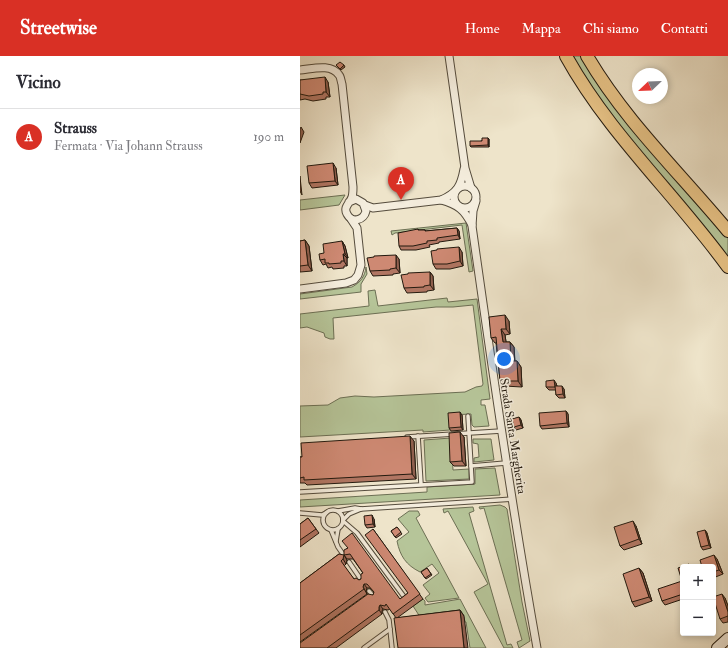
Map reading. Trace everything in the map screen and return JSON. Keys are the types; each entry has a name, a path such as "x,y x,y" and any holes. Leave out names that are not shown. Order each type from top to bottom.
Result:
{"highway":[{"path":"566,56 591,97 618,134 694,223 728,266"},
{"path":"587,56 610,92 631,120 728,231"}],"main road":[{"path":"717,648 728,638"},
{"path":"725,648 728,645"}],"street":[{"path":"441,200 465,209 472,207 476,201 476,194 471,188 464,165 449,56"},
{"path":"300,70 331,68 340,75 353,187 352,197 346,207 346,211 358,228"},
{"path":"458,206 454,200 454,196 461,181 464,165"},
{"path":"353,187 358,200 373,208 441,200 464,186 471,188"},
{"path":"349,202 352,200 358,200"},
{"name":"Strada Santa Margherita","path":"476,201 473,211 472,226 506,463 538,648"},
{"path":"300,289 343,284 354,280 358,275 361,264 358,228 363,216 365,205"},
{"name":"Strada Santa Margherita","path":"458,206 468,217 472,226"},
{"path":"351,219 355,220 373,208"}],"lane":[{"path":"300,492 472,482 468,416"},
{"path":"402,437 501,431"},
{"path":"418,436 421,484"},
{"path":"471,466 506,463"},
{"path":"300,513 322,515 330,511 356,508 361,509 512,499"},
{"path":"336,542 338,529 342,525 343,520 349,514 361,509"},
{"path":"338,511 343,520 357,533 405,598"},
{"path":"326,513 324,523 326,527 331,530 338,547 345,557"},
{"path":"331,530 338,529"},
{"path":"348,562 362,581"},
{"path":"366,598 372,594"},
{"path":"385,612 389,619 392,648"},
{"path":"364,648 390,629"}],"green space":[{"path":"570,56 582,56 728,238 728,260 623,133"},
{"path":"345,195 339,205 300,210 300,200"},
{"path":"466,223 473,271 469,272 462,225 395,233 392,235 391,231"},
{"path":"366,267 367,274 361,284 361,292 300,299 300,294 352,287 362,278"},
{"path":"375,290 378,306 447,298 448,302 477,299 490,399 481,400 481,405 485,405 489,426 474,427 472,425 471,414 450,415 450,430 423,432 423,430 300,437 300,406 328,405 340,398 355,396 374,397 465,392 482,386 483,384 473,305 436,307 333,318 334,339 325,337 324,333 307,327 300,328 300,314 369,306 368,291"},
{"path":"451,438 453,470 469,469 469,479 426,481 424,440"},
{"path":"473,439 491,439 494,460 474,462 474,458 479,457 478,444 473,443"},
{"path":"495,468 500,495 300,507 300,500 427,492 427,487 475,484 475,469"},
{"path":"500,505 507,509 530,641 519,648 517,642 522,640 484,508 480,509 479,507"},
{"path":"473,507 474,511 469,513 507,645 511,644 513,648 504,648 474,592 488,584 448,511 444,513 443,509"},
{"path":"409,511 418,511 420,515 416,518 459,598 428,602 425,598 430,594 423,585 439,573 432,564 420,572 407,563 402,556 397,541 409,532 398,519"},
{"path":"423,599 425,601 425,605 460,599 486,648 470,648 464,617 422,620 413,606"}],"building":[{"path":"340,62 344,65 340,69 336,65"},
{"path":"325,77 326,92 323,92 323,94 309,96 300,94 300,80"},
{"path":"482,138 488,138 488,145 470,146 470,141 482,141"},
{"path":"333,163 335,181 309,183 307,166"},
{"path":"457,228 458,235 437,238 437,240 427,241 427,243 413,246 399,246 398,233 418,229 425,231"},
{"path":"305,240 308,265 300,266 300,241"},
{"path":"342,241 345,254 343,254 344,261 341,261 341,263 329,264 325,263 325,259 320,260 319,254 324,253 323,244"},
{"path":"459,247 460,261 447,264 433,264 431,251"},
{"path":"396,255 396,268 390,270 370,271 367,258 374,256"},
{"path":"430,272 430,285 424,287 404,288 401,275 408,273"},
{"path":"505,315 506,329 501,329 503,342 510,342 511,361 517,361 518,381 500,381 496,337 491,338 489,317"},
{"path":"554,380 555,387 546,387 546,381"},
{"path":"555,386 562,386 563,394 556,395"},
{"path":"566,411 567,423 540,426 539,413"},
{"path":"460,412 461,427 449,428 448,413"},
{"path":"519,417 521,425 514,427 512,419"},
{"path":"460,432 462,461 450,462 449,433"},
{"path":"410,436 412,474 304,480 304,477 300,478 300,457 302,457 301,443"},
{"path":"372,515 373,524 365,525 364,516"},
{"path":"308,518 316,529 300,540 300,524"},
{"path":"633,521 639,539 620,546 614,527"},
{"path":"397,527 401,532 395,537 391,531"},
{"path":"373,529 420,594 393,614 386,604 385,606 380,605 379,610 327,648 300,648 300,643 368,594 373,595 374,592 367,584 364,584 364,589 300,635 300,583 339,554 344,555 344,550 348,548 342,541 352,533 400,599 408,593 365,535","holes":["350,554 363,573 361,574 361,579 354,579 341,561 344,555"]},
{"path":"705,530 709,545 701,547 697,532"},
{"path":"714,555 719,570 716,571 716,564 701,564 700,560"},
{"path":"427,568 431,574 425,578 421,572"},
{"path":"639,568 649,597 632,602 623,574"},
{"path":"680,582 680,595 662,601 658,589"},
{"path":"722,594 728,612 728,616 720,619 716,606 716,596"},
{"path":"460,610 464,648 398,648 394,618"}],"place":[{"name":"Strauss","path":"401,200"}]}
